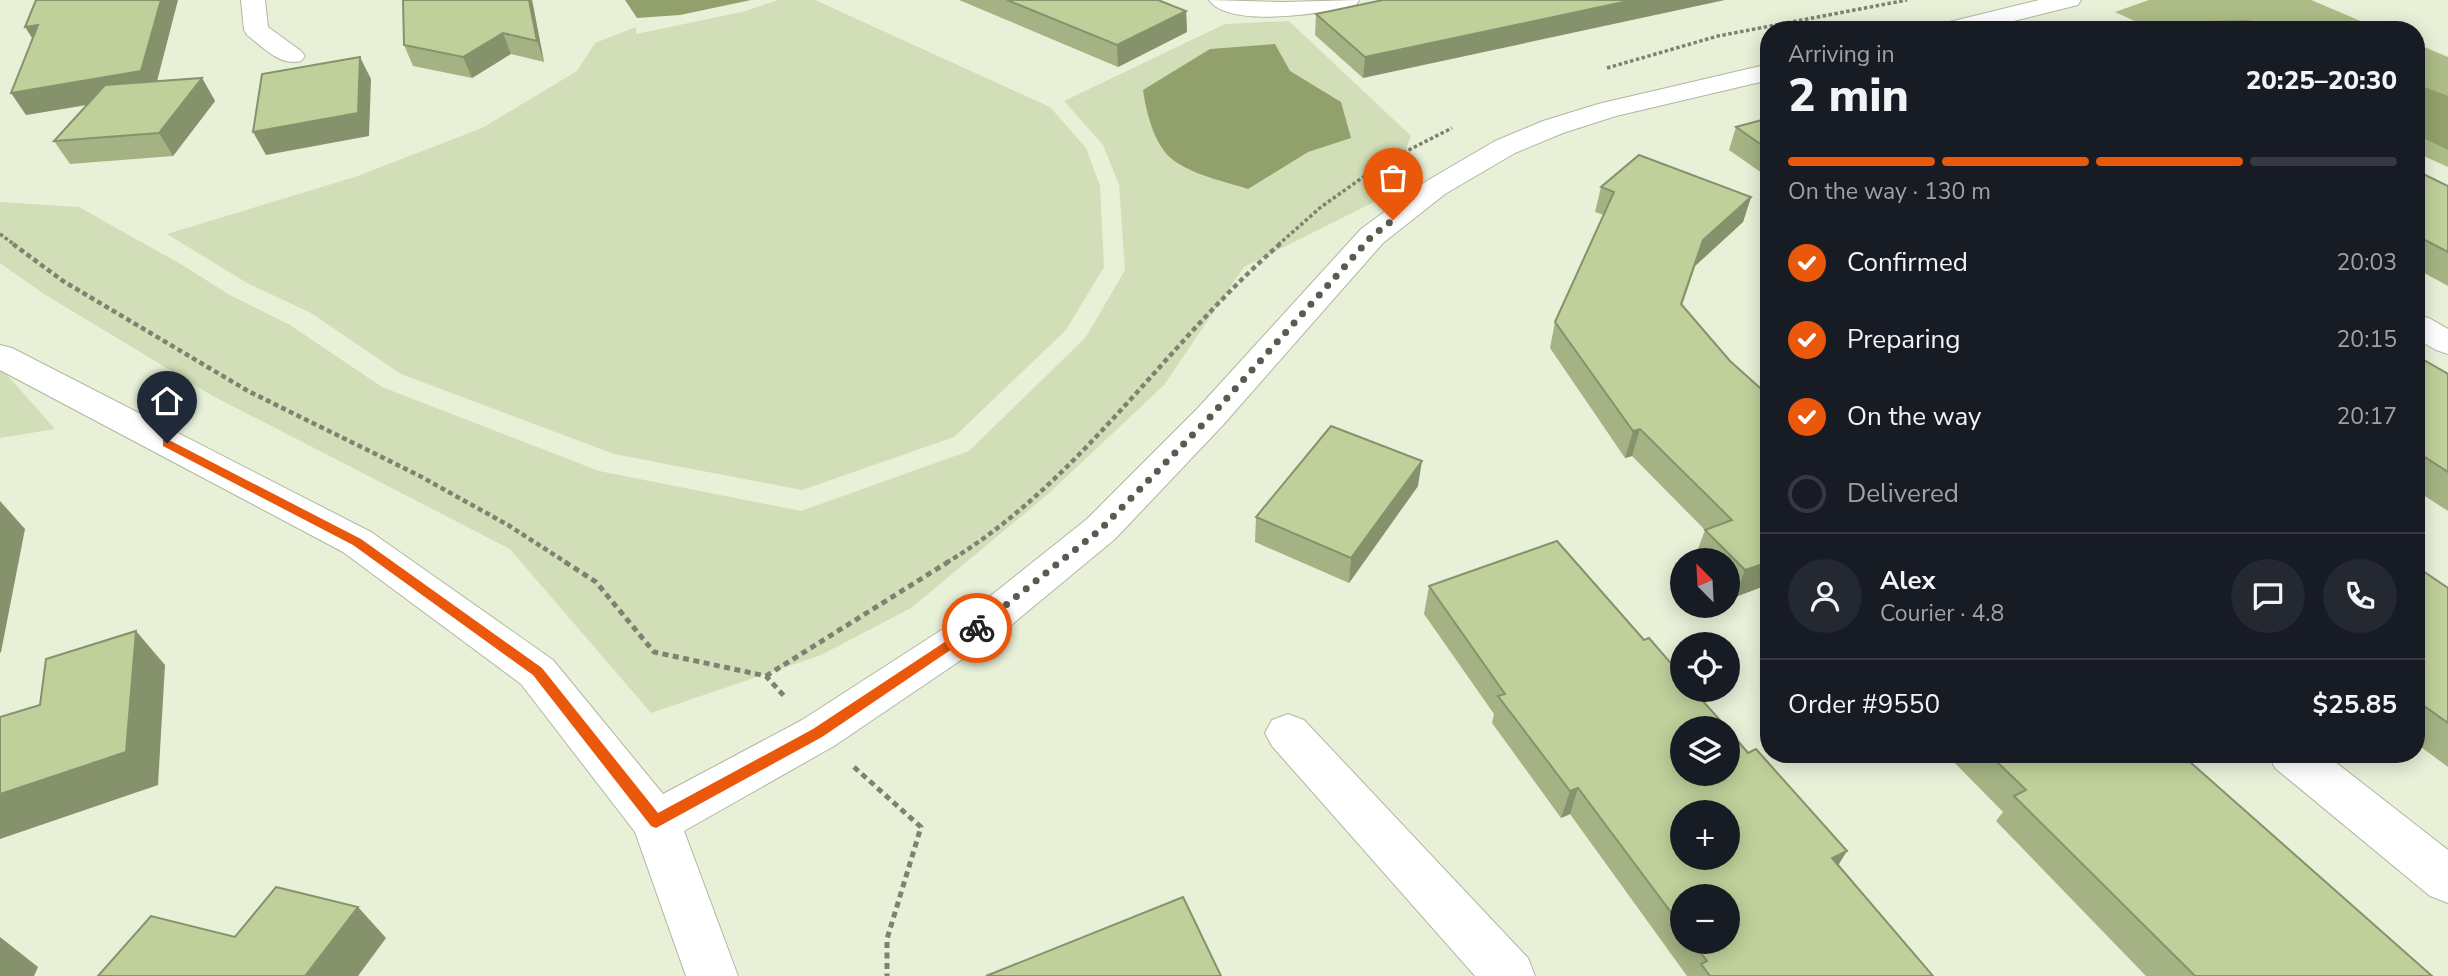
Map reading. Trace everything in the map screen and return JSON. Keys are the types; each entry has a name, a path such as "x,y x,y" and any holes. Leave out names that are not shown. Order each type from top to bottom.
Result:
{"street":[{"path":"253,0 256,30 292,56"},
{"path":"1221,0 1240,8 1300,11 1347,0"},
{"path":"1983,21 2069,0"},
{"path":"656,822 818,733 989,620 1101,529 1210,417 1372,236 1434,188 1505,147 1553,127 1608,110 1760,74"},
{"path":"2425,330 2448,343"},
{"path":"0,356 357,542 537,672 656,822 712,976"},
{"path":"1288,733 1509,976"},
{"path":"2302,763 2448,880"}],"path":[{"path":"0,233 63,281 248,391 418,475 519,532 596,582 654,652 766,676 818,733 921,827 887,939 887,976"}],"shaded area":[{"path":"625,0 751,0 680,15 637,18"},
{"path":"778,0 815,0 1050,107 1086,148 1100,186 1104,267 1066,330 954,437 802,490 614,454 401,374 311,313 247,283 167,234 355,177 482,128 577,71 595,43 636,27 636,34 742,12"},
{"path":"2149,0 2311,0 2361,21 2134,21 2115,12"},
{"path":"1289,21 1411,136 1388,195 1244,267 1164,385 1047,495 911,608 821,655 651,713 510,549 213,396 44,294 0,263 0,202 79,207 228,294 290,325 382,387 599,471 801,511 969,451 1086,337 1125,270 1119,185 1103,145 1064,101 1225,24"},
{"path":"1275,44 1290,71 1341,102 1351,138 1308,152 1248,189 1199,173 1172,159 1156,137 1143,90 1210,49"},
{"path":"2425,47 2448,57 2448,167 2425,157"},
{"path":"2425,87 2448,96 2448,150 2425,139"},
{"path":"0,367 55,429 0,438"}],"building":[{"path":"36,0 161,0 141,71 11,93 38,25 25,27"},
{"path":"403,0 529,0 537,41 503,33 463,57 404,45"},
{"path":"1007,0 1158,0 1186,11 1117,45"},
{"path":"1383,0 1633,0 1365,57 1316,14"},
{"path":"360,57 358,113 253,132 262,74"},
{"path":"202,78 159,133 54,141 105,85"},
{"path":"1760,120 1760,144 1736,127"},
{"path":"1639,155 1751,197 1703,240 1681,304 1730,361 1760,388 1760,565 1745,570 1740,565 1740,548 1723,548 1705,530 1732,520 1640,429 1633,431 1555,322 1614,192 1601,187"},
{"path":"2425,175 2448,186 2448,252 2425,240"},
{"path":"2425,361 2448,374 2448,472 2425,457"},
{"path":"1331,426 1422,461 1351,558 1256,517"},
{"path":"1557,541 1644,640 1649,638 1670,662 1670,702 1704,702 1716,716 1670,716 1670,786 1740,786 1740,743 1748,753 1756,749 1760,753 1760,763 1768,763 1847,851 1832,858 1933,976 1710,976 1701,964 1707,961 1701,954 1740,954 1740,884 1670,884 1670,911 1578,788 1570,791 1498,696 1505,694 1429,586"},
{"path":"2425,572 2448,588 2448,723 2425,707"},
{"path":"136,631 126,752 0,794 0,717 40,705 46,659"},
{"path":"1998,763 2191,763 2432,976 2195,976 2014,796 2026,790"},
{"path":"276,887 358,907 305,976 98,976 151,916 235,937"},
{"path":"1183,897 1221,976 986,976"}],"way so far":[{"path":"977,628 1101,529 1210,417 1372,236 1393,220"}],"route":[{"path":"167,443 357,542 537,672 656,822 818,733 977,628"}]}
